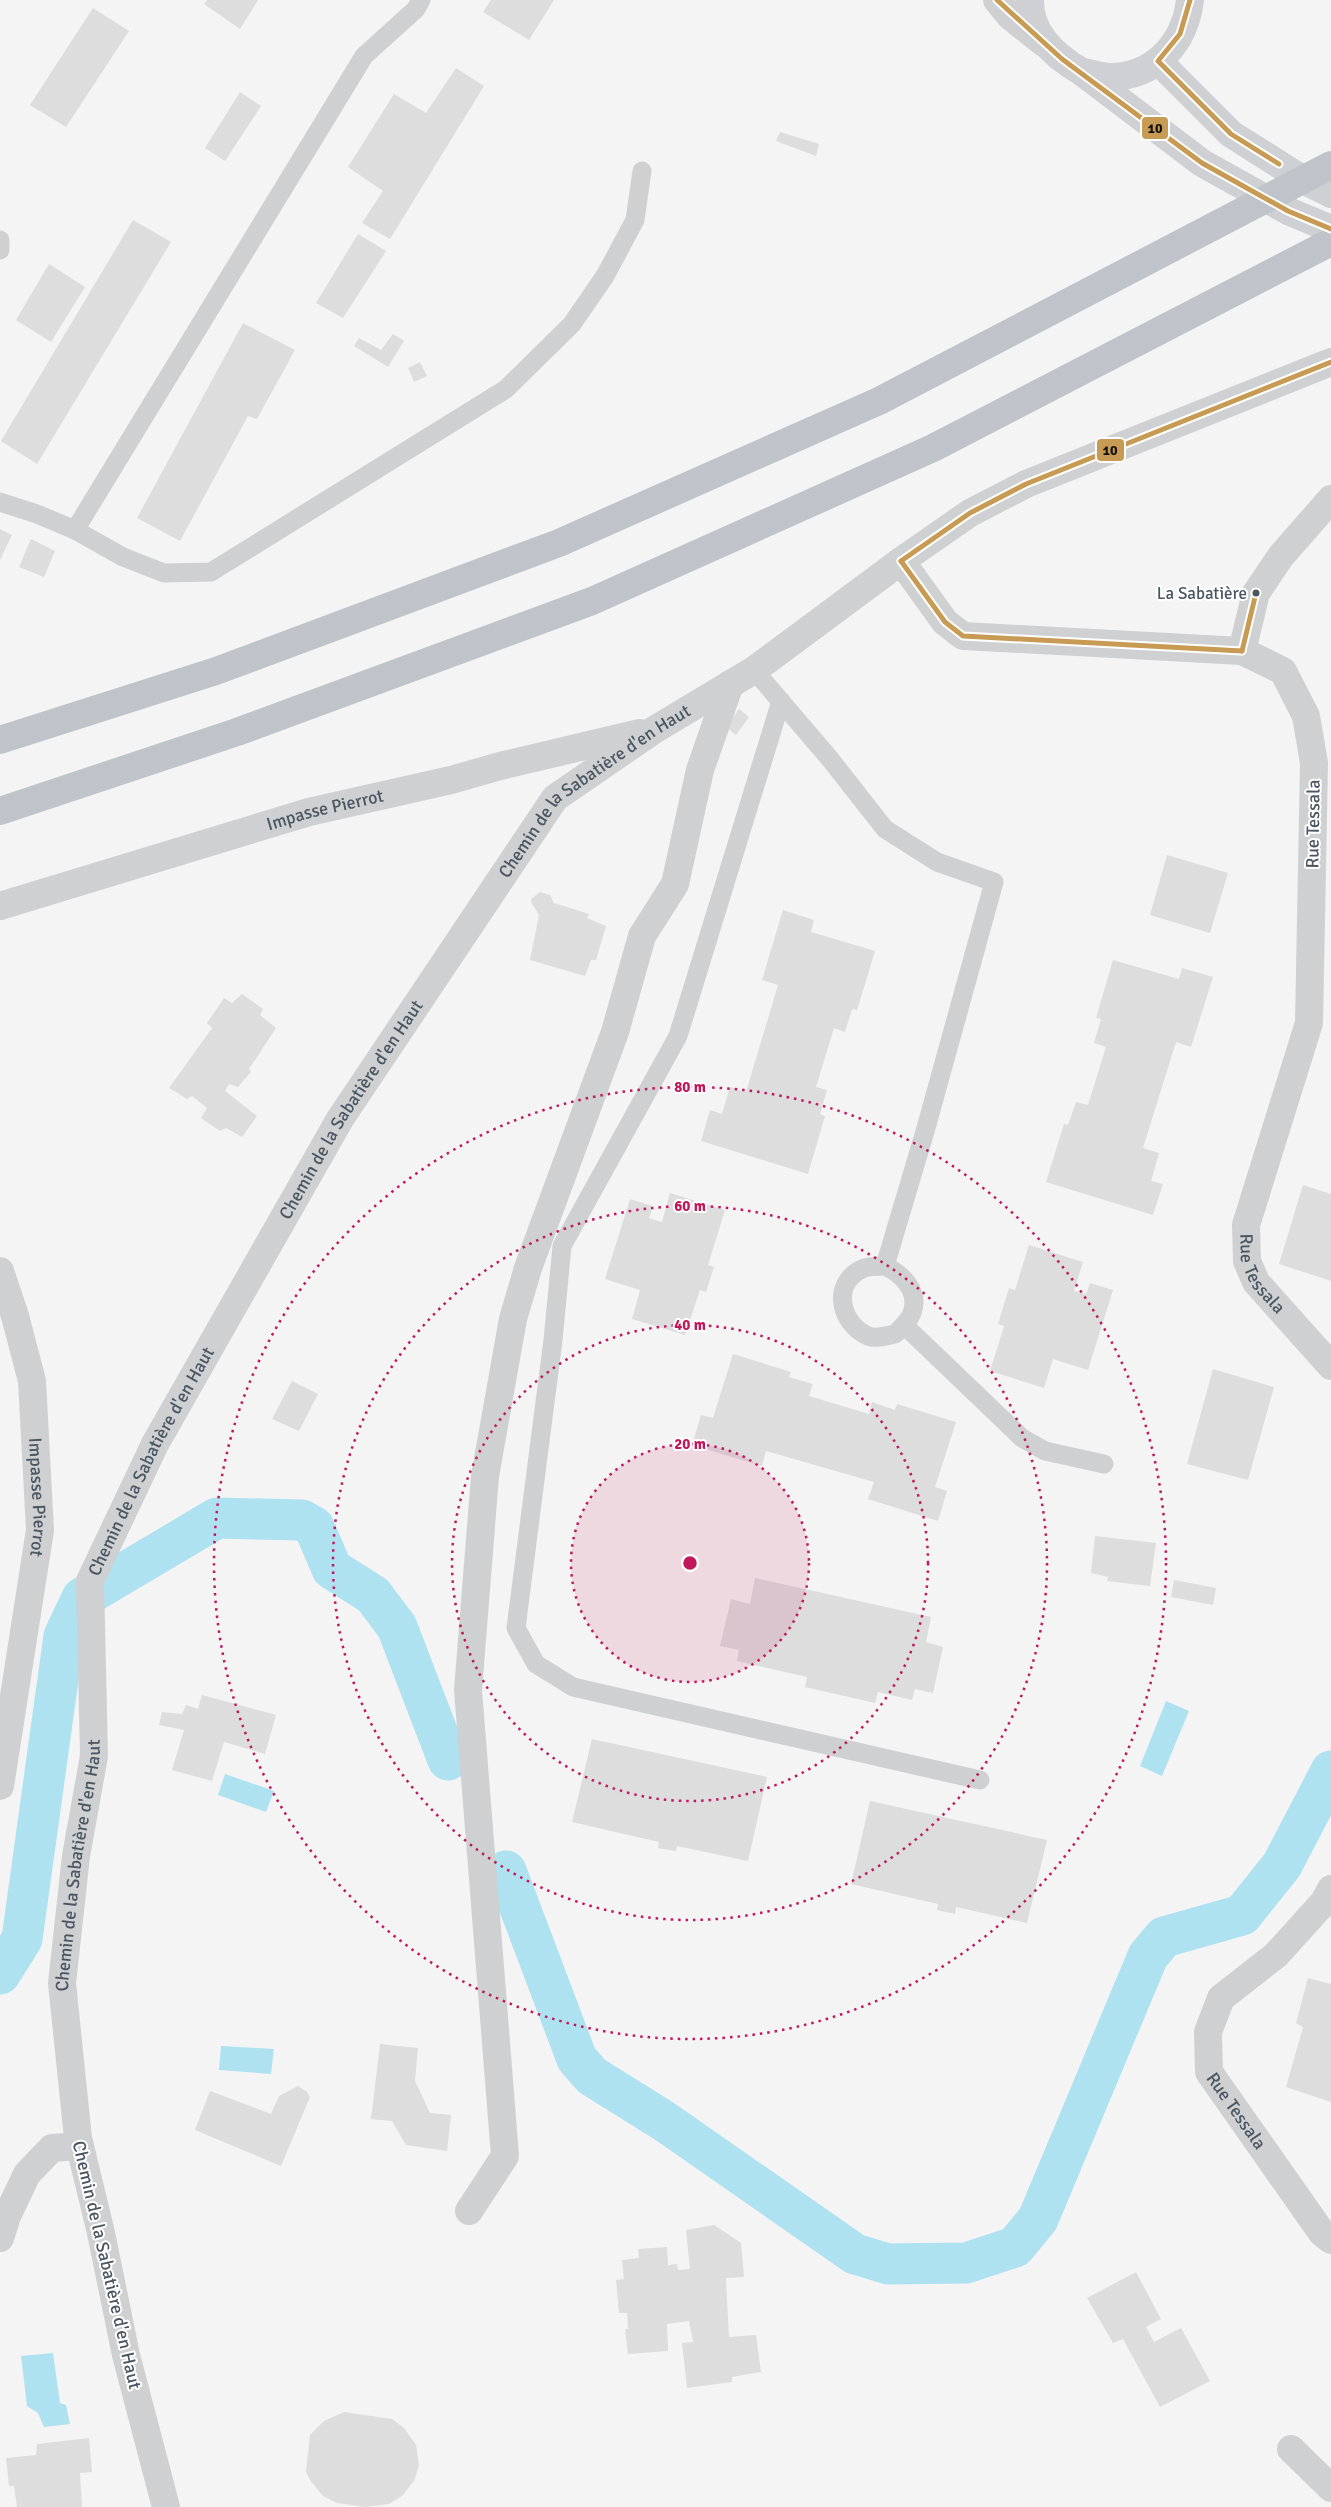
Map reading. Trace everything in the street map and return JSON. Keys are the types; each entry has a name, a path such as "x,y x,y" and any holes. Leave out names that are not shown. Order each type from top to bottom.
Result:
{"highway":[{"path":"0,740 216,671 559,543 879,401 1331,166"},
{"path":"0,811 237,732 592,601 933,448 1331,242"}],"main road":[{"path":"1030,0 1035,24 1044,43 1061,60 1082,72 1202,163 1288,212 1331,229"},
{"path":"1082,72 1108,77 1117,76 1135,73 1158,61 1176,43 1188,20 1190,0"},
{"path":"1158,61 1231,134 1307,182 1331,194"}],"street":[{"path":"997,0 1010,16 1044,43"},
{"name":"Chemin de la Sabatière d'en Haut","path":"166,2507 126,2355 101,2233 80,2146 62,1983 76,1856 94,1756 90,1581 155,1444 340,1118 555,798 654,730 754,670 901,561 970,513 1026,484 1331,362"},
{"path":"1242,651 1256,593 1281,556 1331,499"},
{"name":"Rue Tessala","path":"901,561 945,622 963,636 1242,651 1283,671 1306,716 1314,763 1309,1023 1246,1226 1246,1261 1256,1282 1331,1366"},
{"path":"469,2211 505,2156 487,1955 468,1690 485,1476 513,1318 526,1276 615,1032 642,936 675,884 700,770 730,684"},
{"name":"Impasse Pierrot","path":"0,906 309,812 451,780 500,766 654,730"},
{"name":"Impasse Pierrot","path":"0,1271 16,1316 32,1381 40,1530 0,1786"},
{"name":"Rue Tessala","path":"1331,1889 1324,1902 1276,1955 1221,1998 1208,2032 1209,2072 1322,2233 1331,2240"},
{"path":"0,2238 7,2216 27,2174 52,2148 80,2146"},
{"path":"1290,2448 1331,2488"}],"lane":[{"path":"75,530 364,56 416,9 421,0"},
{"path":"0,502 37,514 75,530 123,557 164,573 211,572 506,389 572,324 605,276 635,220 642,171"},
{"path":"0,240 0,250"},
{"path":"754,670 885,830 937,862 994,882 926,1128 885,1266"},
{"path":"781,701 678,1036 562,1246 553,1340 516,1628 536,1664 573,1687 980,1780"},
{"path":"885,1266 899,1273 910,1287 914,1298 912,1313 895,1334 868,1336 850,1324 841,1305 844,1286 861,1269 885,1266"},
{"path":"904,1325 1022,1438 1045,1451 1104,1464"}],"water":[{"path":"1166,1701 1189,1711 1162,1776 1140,1766"},
{"path":"225,1774 274,1791 266,1812 218,1795"},
{"path":"221,2046 274,2049 271,2074 219,2070"},
{"path":"53,2353 60,2403 66,2405 70,2424 44,2427 38,2413 27,2406 21,2356"}],"building":[{"path":"207,0 258,0 240,29 204,4"},
{"path":"491,0 554,0 529,40 483,12"},
{"path":"93,8 129,31 66,127 30,105"},
{"path":"456,68 484,86 390,239 362,223 383,191 348,167 394,94 426,113"},
{"path":"240,92 261,106 225,161 205,148"},
{"path":"780,132 819,144 816,156 776,141"},
{"path":"133,220 171,242 37,464 1,441"},
{"path":"358,234 386,251 343,318 316,303"},
{"path":"49,264 85,287 51,342 16,320"},
{"path":"243,323 295,350 257,419 248,416 180,541 137,518"},
{"path":"393,334 404,341 388,367 354,346 359,338 381,350"},
{"path":"420,362 427,376 414,382 408,368"},
{"path":"0,529 12,535 0,560"},
{"path":"31,539 55,551 44,577 19,567"},
{"path":"739,709 749,717 736,735 726,727"},
{"path":"1167,855 1228,873 1210,933 1150,915"},
{"path":"540,892 550,895 554,903 589,914 587,918 606,926 596,960 591,960 585,976 530,960 539,915 531,902 532,898"},
{"path":"783,910 814,920 811,932 875,951 857,1010 852,1009 845,1032 834,1028 816,1087 827,1090 820,1114 825,1116 808,1174 701,1141 710,1110 722,1114 730,1087 746,1092 778,985 762,980"},
{"path":"1113,960 1179,979 1182,968 1213,977 1191,1047 1176,1042 1143,1148 1159,1153 1151,1181 1163,1184 1153,1215 1046,1182 1064,1124 1068,1125 1076,1102 1088,1105 1106,1047 1094,1043 1101,1019 1096,1018"},
{"path":"242,994 263,1009 260,1015 276,1028 249,1069 251,1072 238,1087 229,1084 225,1091 257,1116 242,1137 226,1128 220,1131 201,1118 207,1108 192,1096 187,1099 169,1088 212,1028 207,1023 224,998 232,1003"},
{"path":"1303,1185 1331,1194 1331,1281 1279,1264"},
{"path":"670,1193 725,1210 708,1265 714,1267 706,1292 700,1290 685,1335 632,1319 640,1290 605,1279 630,1199 653,1206 649,1218 662,1222"},
{"path":"1029,1245 1083,1262 1074,1291 1086,1294 1090,1283 1113,1290 1088,1370 1053,1359 1044,1388 990,1371 1004,1326 998,1324 1009,1288 1015,1290"},
{"path":"733,1354 791,1372 789,1377 813,1384 809,1396 869,1414 872,1402 895,1410 897,1404 956,1422 935,1487 947,1491 938,1521 868,1499 874,1482 766,1451 762,1466 692,1445 701,1415 713,1418"},
{"path":"1213,1369 1274,1387 1248,1480 1187,1464"},
{"path":"292,1381 318,1394 299,1431 272,1419"},
{"path":"1095,1536 1156,1543 1150,1586 1107,1581 1108,1577 1091,1573"},
{"path":"755,1578 931,1617 926,1642 943,1647 933,1693 915,1689 912,1700 878,1692 875,1703 805,1687 807,1677 737,1661 739,1650 720,1646 731,1599 750,1604"},
{"path":"1174,1580 1216,1588 1213,1605 1171,1597"},
{"path":"202,1695 276,1715 265,1754 224,1742 212,1781 172,1770 184,1730 159,1725 162,1712 182,1714 186,1705 198,1709"},
{"path":"592,1739 767,1777 748,1861 677,1846 676,1851 658,1848 659,1842 572,1822"},
{"path":"870,1801 1047,1840 1027,1923 956,1907 955,1914 937,1910 938,1904 851,1884"},
{"path":"1308,1978 1331,1984 1331,2102 1286,2087 1303,2027 1296,2023"},
{"path":"380,2044 418,2048 415,2081 430,2113 451,2115 447,2151 406,2145 392,2121 371,2119"},
{"path":"298,2086 307,2092 310,2097 281,2166 195,2130 210,2091 271,2114 279,2096"},
{"path":"714,2225 741,2243 744,2277 726,2278 729,2337 756,2335 761,2372 732,2377 732,2382 687,2388 682,2343 693,2342 689,2321 667,2324 668,2351 628,2354 625,2329 628,2329 627,2313 619,2313 616,2280 624,2279 622,2260 639,2258 638,2249 667,2247 668,2265 677,2264 678,2270 690,2269 686,2230"},
{"path":"1136,2272 1161,2319 1146,2327 1154,2342 1181,2328 1210,2381 1160,2407 1123,2339 1113,2343 1087,2298"},
{"path":"344,2412 392,2419 404,2428 416,2445 419,2465 414,2481 402,2496 389,2504 365,2507 337,2503 323,2496 306,2472 310,2435 324,2421"},
{"path":"89,2438 92,2472 80,2473 82,2507 17,2507 14,2486 9,2486 6,2458 36,2455 37,2444"}],"waterway":[{"path":"0,1974 22,1939 64,1636 82,1598 217,1518 302,1520 314,1527 332,1569 373,1595 397,1627 448,1760"},
{"path":"506,1871 577,2059 592,2076 664,2121 855,2254 888,2264 966,2263 1015,2247 1038,2219 1148,1956 1164,1937 1242,1915 1282,1865 1331,1771"}],"transit line":[{"name":"10","path":"997,0 1062,59 1202,163 1288,211 1331,229"},
{"name":"10","path":"1190,0 1180,34 1158,61 1231,134 1279,164"},
{"name":"10","path":"901,561 970,513 1026,484 1331,362"},
{"name":"10","path":"901,561 945,622 963,636 1242,651"},
{"name":"10","path":"1242,651 1256,593"}],"place":[{"name":"La Sabatière","path":"1256,593"}]}
